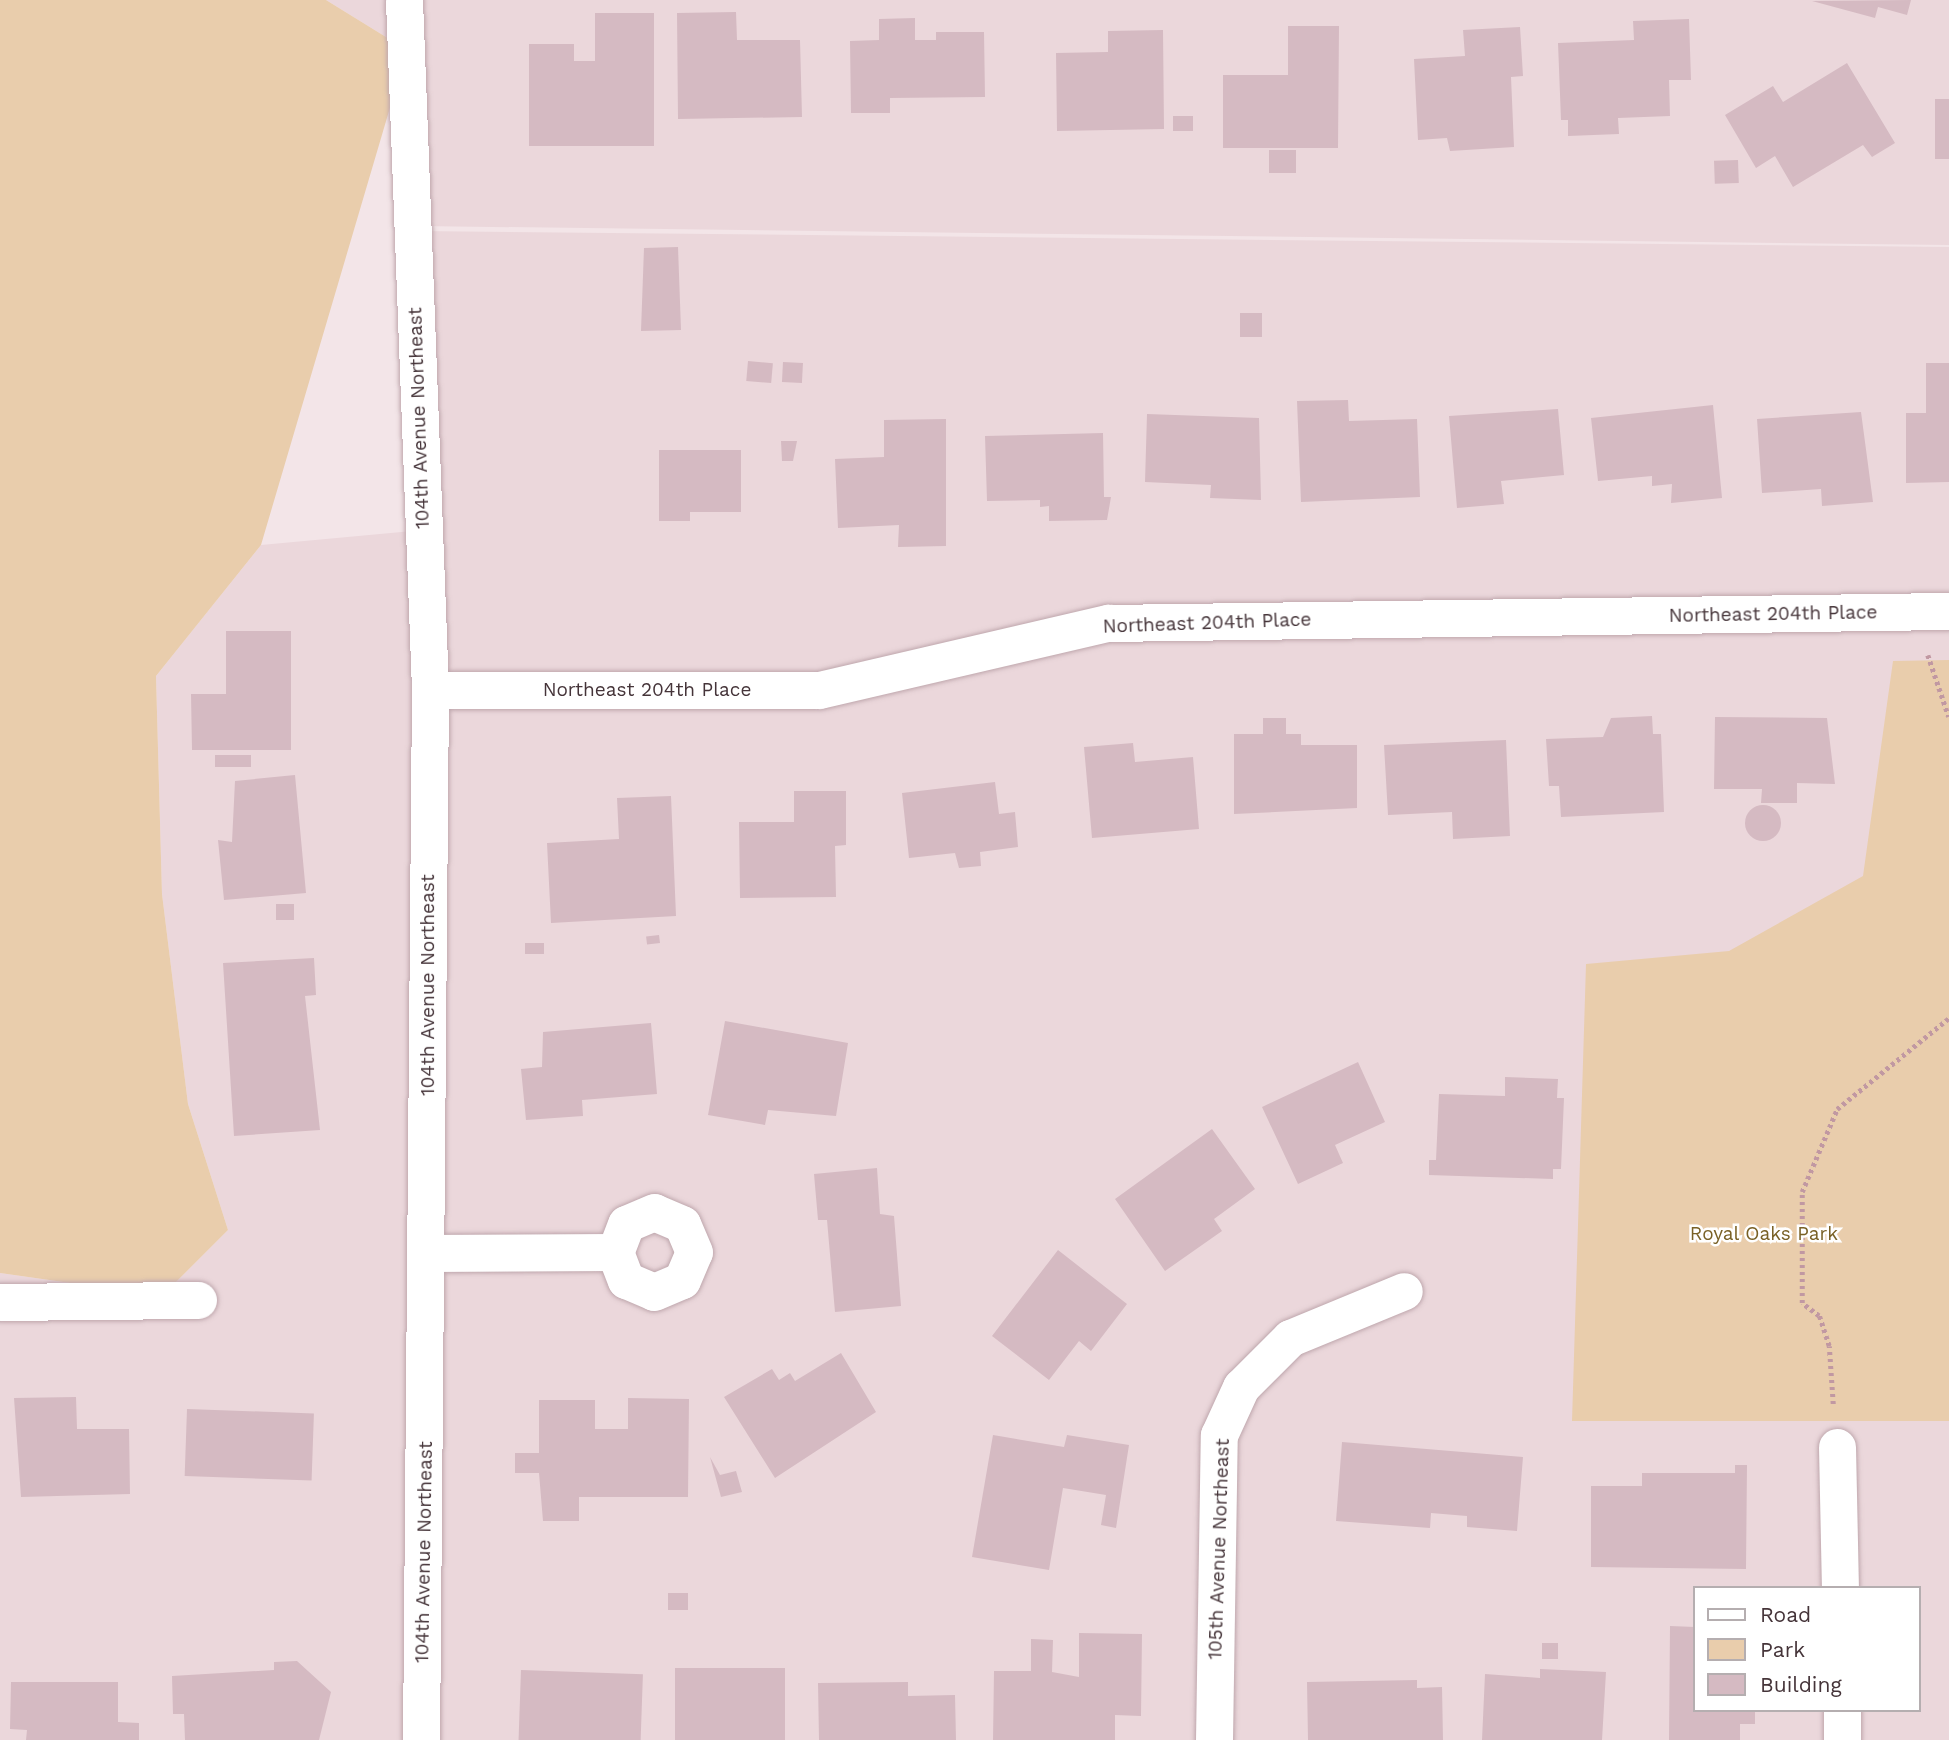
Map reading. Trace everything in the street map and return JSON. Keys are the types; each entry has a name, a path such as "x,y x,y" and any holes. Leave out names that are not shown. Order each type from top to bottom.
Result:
{"street":[{"name":"104th Avenue Northeast","path":"404,0 430,690 421,1740"},
{"name":"Northeast 204th Place","path":"430,690 819,690 1108,623 1949,611"},
{"path":"427,1253 615,1252"},
{"name":"105th Avenue Northeast","path":"1214,1740 1219,1435 1241,1387 1290,1338 1404,1291"},
{"path":"0,1302 198,1300"},
{"path":"1837,1447 1840,1586"},
{"path":"1842,1712 1842,1740"}],"path":[{"path":"1912,612 1949,717"},
{"path":"1837,1447 1829,1346 1819,1317 1802,1303 1802,1192 1837,1109 1949,1018"}],"shaded area":[{"path":"326,0 1949,0 1949,245 419,226 407,50"},
{"path":"417,231 1949,247 1949,1740 0,1740 0,1273 162,1296 228,1230 188,1104 162,894 156,676 261,545 423,530"}],"green space":[{"path":"0,0 326,0 407,50 261,545 156,676 162,894 188,1104 228,1230 162,1296 0,1273"},
{"name":"Royal Oaks Park","path":"1949,660 1949,1421 1572,1421 1586,964 1729,951 1863,876 1893,661"}],"building":[{"path":"1911,0 1907,15 1878,7 1875,18 1812,1"},
{"path":"736,12 737,40 800,40 802,117 678,119 677,13"},
{"path":"595,13 654,13 654,146 529,146 529,44 574,44 574,61 595,61"},
{"path":"915,18 915,40 936,40 936,32 984,32 985,97 890,98 890,113 851,113 850,41 879,40 879,19"},
{"path":"1689,19 1691,80 1669,80 1670,116 1618,118 1619,134 1568,136 1568,120 1561,120 1558,43 1634,40 1633,21"},
{"path":"1288,26 1339,26 1338,148 1223,148 1223,75 1288,75"},
{"path":"1520,27 1523,76 1511,77 1514,147 1450,151 1447,138 1418,140 1414,59 1465,56 1463,30"},
{"path":"1163,30 1164,129 1057,131 1056,53 1108,52 1108,31"},
{"path":"1847,63 1895,143 1872,157 1863,145 1793,187 1775,156 1756,168 1725,115 1773,86 1783,102"},
{"path":"1935,99 1949,99 1949,159 1935,159"},
{"path":"1173,116 1193,116 1193,131 1173,131"},
{"path":"1269,150 1296,150 1296,173 1269,173"},
{"path":"1738,160 1739,183 1715,184 1714,161"},
{"path":"678,247 681,330 641,331 644,248"},
{"path":"1240,313 1262,313 1262,337 1240,337"},
{"path":"748,361 773,363 771,383 746,381"},
{"path":"783,362 803,363 802,383 782,382"},
{"path":"1926,363 1949,363 1949,482 1906,483 1906,413 1926,413"},
{"path":"1348,400 1349,421 1417,419 1420,497 1301,502 1297,401"},
{"path":"1713,405 1722,498 1671,503 1672,484 1652,486 1652,476 1598,481 1591,418"},
{"path":"1558,409 1564,475 1501,481 1504,504 1457,508 1449,416"},
{"path":"1861,412 1873,502 1822,506 1821,489 1762,493 1757,419"},
{"path":"1147,414 1259,418 1261,500 1210,498 1211,485 1145,482"},
{"path":"946,419 946,546 898,547 899,525 838,528 835,459 884,457 884,420"},
{"path":"1103,433 1104,497 1111,497 1107,520 1049,521 1049,506 1040,507 1040,500 987,501 985,436"},
{"path":"781,441 797,441 793,461 782,461"},
{"path":"659,450 741,450 741,512 690,512 690,521 659,521"},
{"path":"226,631 291,631 291,750 192,750 191,694 226,694"},
{"path":"1652,716 1653,734 1661,734 1664,812 1561,817 1559,786 1549,786 1546,739 1603,737 1611,718"},
{"path":"1715,717 1827,718 1835,784 1797,783 1797,803 1761,803 1762,789 1714,789"},
{"path":"1263,718 1286,718 1286,734 1301,734 1301,745 1357,745 1357,808 1234,814 1234,734 1263,734"},
{"path":"1506,740 1510,836 1453,839 1452,812 1388,815 1384,745"},
{"path":"1133,743 1135,762 1193,757 1199,829 1092,838 1084,747"},
{"path":"215,755 251,755 251,767 215,767"},
{"path":"295,775 306,893 224,900 218,840 232,842 235,781"},
{"path":"995,782 999,814 1015,812 1018,847 980,852 981,866 959,868 955,853 909,858 902,793"},
{"path":"794,791 846,791 846,845 835,846 836,897 740,898 739,822 794,822"},
{"path":"671,796 676,916 551,923 547,843 619,839 617,798"},
{"path":"1763,805 1776,810 1781,823 1776,836 1763,841 1750,836 1745,823 1750,810"},
{"path":"276,904 294,904 294,920 276,920"},
{"path":"659,935 660,943 647,945 646,937"},
{"path":"525,943 544,943 544,954 525,954"},
{"path":"314,958 316,995 305,996 320,1130 234,1136 223,963"},
{"path":"725,1021 848,1043 836,1116 768,1110 765,1125 708,1115"},
{"path":"651,1023 657,1094 582,1100 583,1116 526,1120 521,1069 542,1067 543,1032"},
{"path":"1358,1062 1385,1122 1335,1145 1343,1163 1298,1184 1262,1107"},
{"path":"1505,1077 1558,1079 1557,1098 1564,1098 1561,1169 1553,1169 1553,1179 1429,1175 1429,1160 1436,1160 1439,1094 1505,1096"},
{"path":"1212,1129 1255,1189 1214,1219 1222,1231 1165,1271 1115,1199"},
{"path":"877,1168 880,1214 894,1216 901,1306 835,1312 827,1220 818,1220 814,1174"},
{"path":"1058,1250 1127,1304 1091,1351 1079,1341 1049,1380 992,1336"},
{"path":"841,1353 876,1412 775,1478 724,1397 772,1369 779,1380 790,1373 795,1381"},
{"path":"76,1397 77,1429 129,1429 130,1494 21,1497 14,1398"},
{"path":"628,1398 689,1399 688,1497 579,1497 579,1521 543,1521 539,1473 515,1473 515,1453 539,1453 539,1400 595,1400 595,1429 628,1429"},
{"path":"187,1409 314,1413 312,1480 185,1476"},
{"path":"993,1435 1064,1447 1067,1435 1129,1445 1116,1528 1101,1525 1106,1495 1063,1488 1049,1570 972,1557"},
{"path":"1342,1442 1523,1457 1517,1531 1467,1527 1467,1516 1431,1513 1430,1528 1336,1521"},
{"path":"710,1457 720,1475 736,1471 742,1492 721,1497"},
{"path":"1735,1465 1747,1465 1746,1569 1591,1567 1591,1486 1642,1486 1642,1473 1735,1473"},
{"path":"668,1593 688,1593 688,1610 668,1610"},
{"path":"1670,1626 1694,1627 1694,1712 1755,1712 1755,1724 1740,1724 1740,1740 1669,1740"},
{"path":"1079,1633 1142,1634 1141,1716 1115,1715 1115,1740 993,1740 994,1671 1031,1671 1031,1639 1053,1640 1052,1672 1079,1677"},
{"path":"1542,1643 1558,1643 1558,1659 1542,1659"},
{"path":"297,1661 331,1692 319,1740 185,1740 184,1714 173,1714 172,1676 274,1670 274,1662"},
{"path":"675,1668 785,1668 785,1740 675,1740"},
{"path":"1540,1669 1606,1672 1602,1740 1482,1740 1485,1674 1540,1678"},
{"path":"521,1670 643,1674 641,1740 519,1740"},
{"path":"1417,1680 1417,1688 1442,1687 1443,1740 1308,1740 1307,1682"},
{"path":"11,1682 118,1682 118,1722 139,1723 139,1740 26,1740 27,1730 10,1729"},
{"path":"908,1682 908,1696 955,1695 956,1740 819,1740 818,1683"}]}
